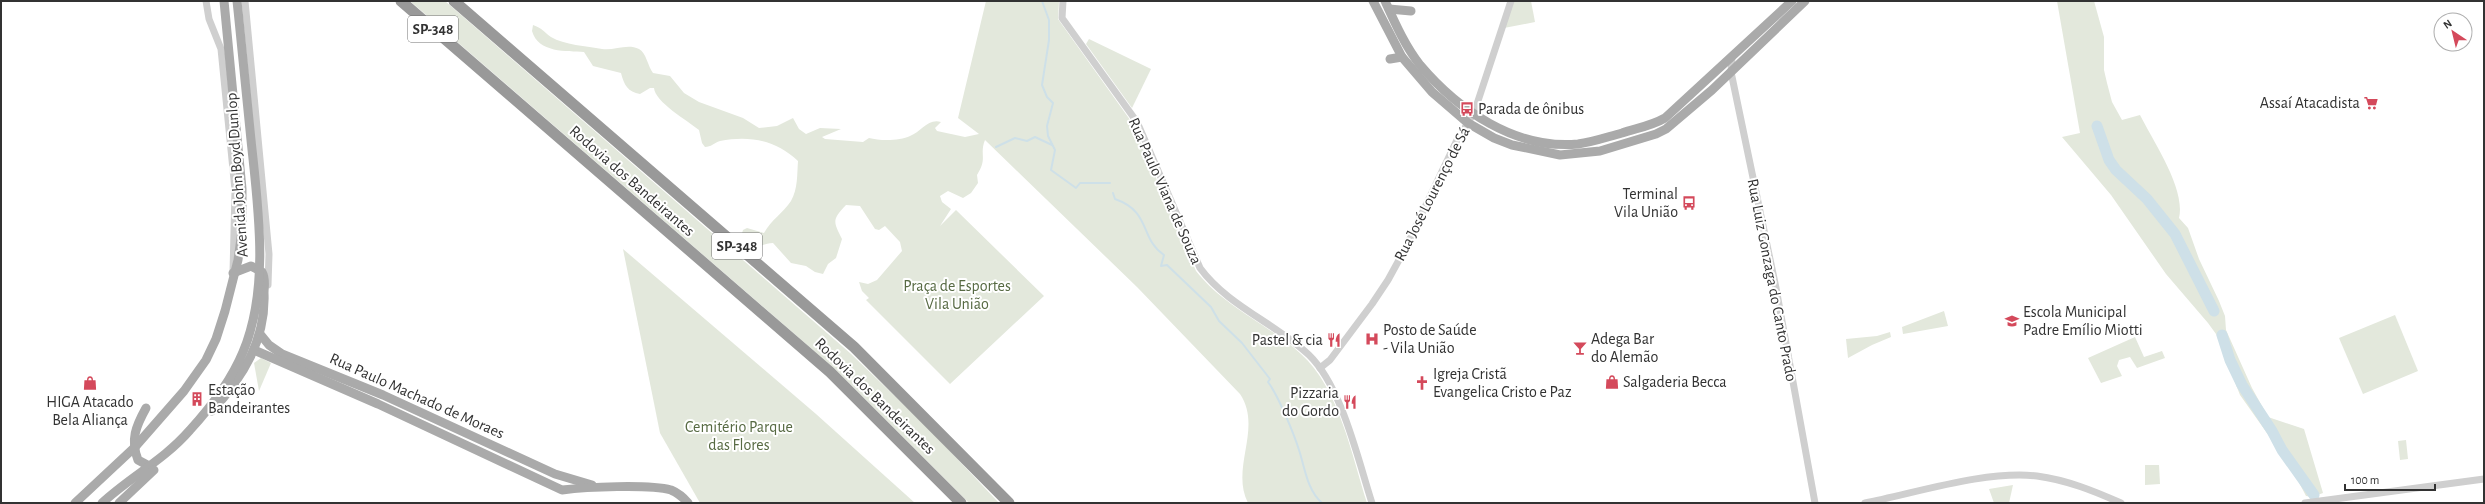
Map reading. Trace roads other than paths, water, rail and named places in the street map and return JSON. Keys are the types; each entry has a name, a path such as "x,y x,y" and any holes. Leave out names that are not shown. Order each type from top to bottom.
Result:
{"highway":[{"name":"Rodovia dos Bandeirantes","path":"401,1 830,372 961,503"},
{"name":"Rodovia dos Bandeirantes","path":"454,1 854,347 1009,503"}],"main road":[{"name":"Avenida John Boyd Dunlop","path":"75,503 135,447 184,391 206,360 216,339 226,311 241,243 242,189 224,1"},
{"name":"Avenida John Boyd Dunlop","path":"199,423 224,387 243,352 250,331 259,269 259,220 237,1"},
{"path":"1374,1 1402,57 1432,92 1468,123 1494,138 1528,149 1560,155 1600,151 1656,134 1666,129 1681,118 1731,72 1781,18 1792,1"},
{"path":"1387,5 1401,34 1421,65 1444,89 1474,113 1498,127 1530,140 1568,144 1598,140 1653,124 1665,118 1732,57 1805,1"},
{"path":"1387,5 1411,11"},
{"path":"1390,59 1402,57"},
{"path":"119,503 165,458 236,384 254,350 260,334 265,301 265,277 259,269 250,266 234,273"},
{"name":"Rua Paulo Machado de Moraes","path":"260,334 269,345 282,354 383,395 568,478 602,488"},
{"name":"Rua Paulo Machado de Moraes","path":"254,350 385,407 562,490 602,488"},
{"path":"146,408 135,429 135,447 138,460 151,467"},
{"path":"102,503 117,489 165,458"},
{"path":"602,488 671,490 683,496 688,503"}],"street":[{"path":"206,1 209,19 221,49 235,190 234,273"},
{"path":"245,1 269,254 265,301"},
{"name":"Rua Paulo Viana de Souza","path":"1063,1 1062,18 1137,122 1200,268 1214,286 1309,355 1320,368 1335,395 1372,503"},
{"name":"Rua José Lourenço de Sá","path":"1320,368 1330,360 1388,280 1457,140 1474,113 1511,1"},
{"name":"Rua Luiz Gonzaga do Canto Prado","path":"1732,57 1731,72 1776,288 1814,503"},
{"path":"1865,503 1987,478 2028,476 2088,488 2121,503"},
{"path":"2305,503 2484,479"}],"waterway":[{"path":"1042,1 1049,20 1049,40 1042,85 1047,97 1053,103 1047,126 1048,136 1055,150 1051,170 1076,188 1080,183 1110,183"},
{"path":"2097,126 2109,160 2116,170 2147,199 2175,234 2214,311"},
{"path":"996,147 1015,138 1027,141 1035,137 1052,145"},
{"path":"1113,193 1115,199 1127,204 1140,218 1151,241 1164,255 1161,266 1167,265 1211,307 1219,321 1242,343 1270,379 1268,382 1290,425 1310,485 1313,492 1322,503"},
{"path":"2222,335 2230,360 2242,385 2272,431 2282,450 2314,495"}],"place":[{"name":"Assaí Atacadista","path":"2371,103"},
{"name":"Parada de ônibus","path":"1467,109"},
{"name":"Terminal Vila União","path":"1689,203"},
{"name":"Escola Municipal Padre Emílio Miotti","path":"2012,321"},
{"name":"Posto de Saúde - Vila União","path":"1372,339"},
{"name":"Pastel & cia","path":"1334,340"},
{"name":"Adega Bar do Alemão","path":"1580,348"},
{"name":"Salgaderia Becca","path":"1612,382"},
{"name":"HIGA Atacado Bela Aliança","path":"90,383"},
{"name":"Igreja Cristã Evangelica Cristo e Paz","path":"1422,383"},
{"name":"Estação Bandeirantes","path":"197,399"},
{"name":"Pizzaria do Gordo","path":"1350,402"}],"park label":[{"name":"Praça de Esportes Vila União","path":"957,295"},
{"name":"Cemitério Parque das Flores","path":"739,436"}]}
